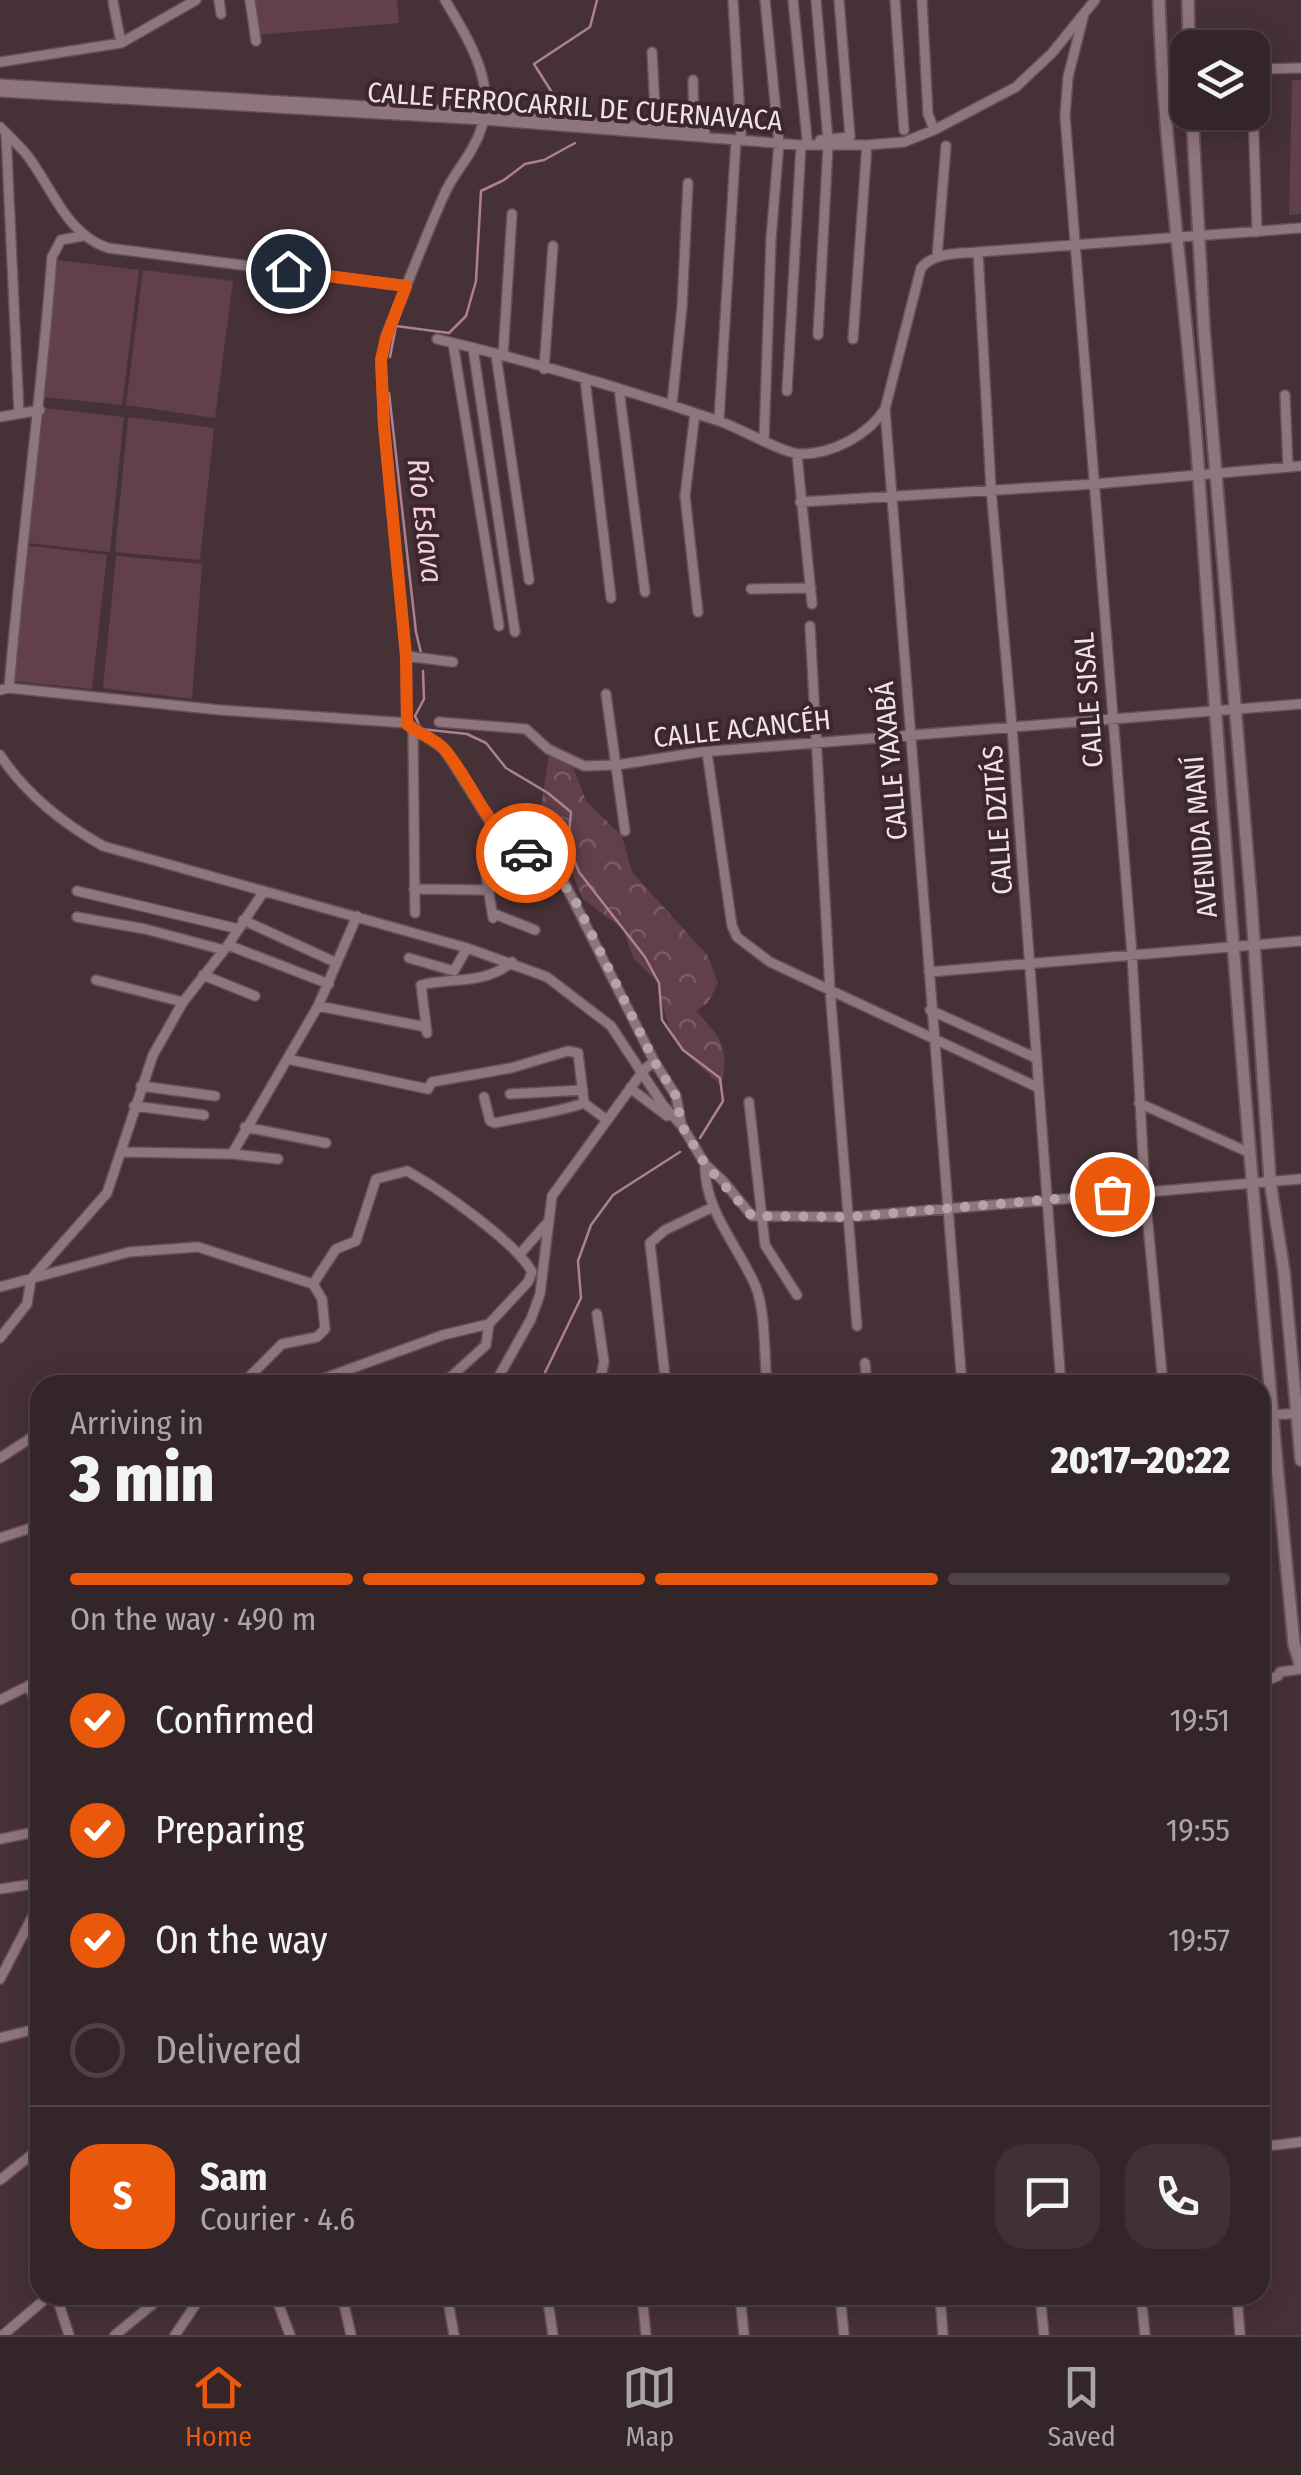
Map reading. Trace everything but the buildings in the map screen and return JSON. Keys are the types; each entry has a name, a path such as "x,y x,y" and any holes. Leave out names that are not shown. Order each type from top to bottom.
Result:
{"street":[{"path":"0,62 122,43 196,0"},
{"path":"219,0 221,14"},
{"path":"250,0 256,41"},
{"path":"415,914 406,656 381,360 386,338 445,192 472,149 484,117 482,72 476,52 445,0"},
{"path":"719,420 738,138 733,0"},
{"path":"764,0 779,140 771,239 764,440"},
{"path":"787,391 804,142 793,0"},
{"path":"816,0 828,143 818,335"},
{"name":"CALLE FERROCARRIL DE CUERNAVACA","path":"828,143 850,137 839,0"},
{"path":"895,0 904,130"},
{"path":"922,0 928,114 934,130"},
{"name":"CALLE FERROCARRIL DE CUERNAVACA","path":"0,92 484,117 804,142 904,142 1016,87 1052,53 1095,0"},
{"name":"AVENIDA MANÍ","path":"1159,0 1162,80 1199,475 1264,1375"},
{"path":"1188,0 1189,30"},
{"path":"114,2 122,43"},
{"name":"CALLE SISAL","path":"1084,14 1068,77 1065,116 1078,242 1161,1375"},
{"path":"652,52 656,128"},
{"path":"1270,68 1301,68"},
{"path":"693,80 694,131"},
{"name":"CALLE FERROCARRIL DE CUERNAVACA","path":"0,84 656,128 738,138"},
{"path":"3,130 27,155 82,236 108,248 406,286"},
{"path":"3,130 19,413"},
{"name":"AVENIDA MANÍ","path":"1193,130 1270,1180 1284,1272 1301,1460"},
{"path":"1254,130 1258,232"},
{"path":"854,338 867,145"},
{"name":"CALLE YAXABÁ","path":"946,146 937,256 922,268 885,409 961,1375"},
{"path":"672,404 688,184"},
{"path":"512,214 500,356 529,580"},
{"path":"937,256 1078,242 1301,228"},
{"path":"82,236 62,240 52,257 40,410 5,689 410,727 431,737 444,749 503,837 564,882 654,1061 676,1096 682,1126"},
{"path":"544,369 553,246"},
{"name":"CALLE DZITÁS","path":"978,252 990,489 1012,727 1060,1375"},
{"path":"438,339 672,404 798,455 826,450 856,437 875,424 885,409"},
{"path":"453,343 500,626"},
{"path":"473,348 515,632"},
{"path":"585,379 611,598"},
{"path":"619,389 645,592"},
{"path":"1286,395 1288,467"},
{"path":"0,417 40,410"},
{"path":"694,413 686,496 698,612"},
{"path":"798,455 812,604"},
{"path":"800,502 1095,484 1301,466"},
{"path":"752,589 810,588"},
{"path":"810,626 830,990 857,1326"},
{"path":"406,656 453,662"},
{"path":"606,694 625,831"},
{"name":"CALLE ACANCÉH","path":"439,722 526,730 548,749 584,766 706,752 1301,704"},
{"path":"706,752 732,926 737,937 752,951 830,990 1037,1086"},
{"path":"0,755 53,812 103,846 467,948 547,977 611,1026 705,1164 745,1211 760,1217 849,1217 949,1210 1301,1179"},
{"path":"483,857 492,916 535,930"},
{"path":"414,890 488,890"},
{"path":"77,891 241,925 337,963"},
{"path":"0,1338 27,1304 31,1280 107,1193 153,1055 183,1002 264,891"},
{"path":"232,1154 318,1006 357,916"},
{"path":"76,917 226,947 329,984"},
{"path":"929,972 1301,941"},
{"path":"410,958 454,971 467,948"},
{"path":"318,1006 427,1030 420,988 424,984 486,977 501,972 512,962"},
{"path":"202,975 255,996"},
{"path":"96,980 183,1002"},
{"path":"930,1010 1036,1058"},
{"path":"566,1039 568,1051"},
{"path":"287,1059 428,1089 432,1082 511,1068 568,1051 580,1054 584,1103"},
{"path":"500,1375 531,1320 540,1294 547,1262 552,1196 654,1061"},
{"path":"141,1086 214,1096"},
{"path":"630,1088 682,1126"},
{"path":"510,1094 584,1090"},
{"path":"484,1097 490,1120 495,1123 535,1114 549,1115 584,1103"},
{"path":"749,1102 764,1245 797,1295"},
{"path":"584,1103 607,1120"},
{"path":"1139,1103 1250,1153"},
{"path":"134,1106 204,1114"},
{"path":"245,1127 326,1142"},
{"path":"123,1152 278,1159"},
{"path":"705,1164 704,1186 755,1285 766,1375"},
{"path":"314,1284 336,1249 356,1241 376,1179 407,1171 477,1220 530,1267 531,1278 490,1324 486,1345 453,1375"},
{"path":"665,1375 650,1243 665,1230 713,1206"},
{"path":"520,1255 548,1222"},
{"path":"0,1287 129,1252 198,1247 314,1284 322,1299 325,1330 317,1337 282,1344 252,1375"},
{"path":"597,1314 604,1362 601,1375"},
{"path":"331,1375 443,1335 490,1324"},
{"path":"865,1363 866,1375"},
{"path":"1270,1416 1299,1413"},
{"path":"0,1458 30,1438"},
{"name":"AVENIDA MANÍ","path":"1270,1449 1294,1644 1301,1668"},
{"path":"0,1538 30,1528"},
{"path":"1270,1679 1280,1672 1301,1668"},
{"path":"0,1700 28,1684 30,1689"},
{"path":"0,1839 30,1833"},
{"path":"0,1888 30,1884"},
{"path":"0,1979 30,1921"},
{"path":"0,2038 30,2030"},
{"path":"1270,2146 1301,2142"},
{"path":"0,2180 30,2156"},
{"path":"2,2335 40,2305"},
{"path":"57,2305 69,2335"},
{"path":"115,2335 152,2305"},
{"path":"175,2335 195,2305"},
{"path":"279,2305 290,2335"},
{"path":"344,2305 351,2335"},
{"path":"449,2305 454,2335"},
{"path":"548,2305 553,2335"},
{"path":"643,2305 646,2335"},
{"path":"741,2305 744,2335"},
{"path":"841,2305 844,2335"},
{"path":"941,2305 943,2335"},
{"path":"1041,2305 1044,2335"},
{"path":"1142,2305 1144,2335"},
{"path":"1238,2305 1240,2335"}],"green space":[{"path":"255,0 397,0 399,23 258,35"},
{"path":"1292,80 1301,80 1301,214 1289,215"},
{"path":"58,260 139,270 122,405 44,397"},
{"path":"143,270 233,281 215,418 126,405"},
{"path":"44,408 124,417 110,552 28,543"},
{"path":"128,417 214,428 200,560 115,552"},
{"path":"23,545 107,555 92,689 11,681"},
{"path":"116,556 202,564 192,699 103,688"},
{"path":"549,755 571,762 586,801 622,836 632,872 708,956 718,983 708,1003 696,1011 722,1045 725,1063 721,1087 674,1037 659,983 634,959 623,929 583,899 559,841 540,813"}],"waterway":[{"name":"Río Eslava","path":"565,113 534,64 590,27 597,0"},
{"name":"Río Eslava","path":"390,357 396,326 449,333 466,316 476,281 481,191 525,164 544,160 575,143"},
{"name":"Río Eslava","path":"389,393 421,653"},
{"name":"Río Eslava","path":"423,671 424,699 415,716 421,729 467,734 486,743 506,768 571,812 568,845 579,872 645,957 659,983 662,1020 683,1050 720,1078 723,1101 700,1138"},
{"name":"Río Eslava","path":"544,1375 581,1298 578,1261 591,1225 613,1195 680,1152"}],"way so far":[{"path":"526,853 552,871 573,896 654,1061 676,1096 682,1126 705,1164 752,1216 849,1217 1112,1194"}],"route":[{"path":"288,271 406,286 381,360 406,656 407,724 444,749 490,822 526,853"}]}
